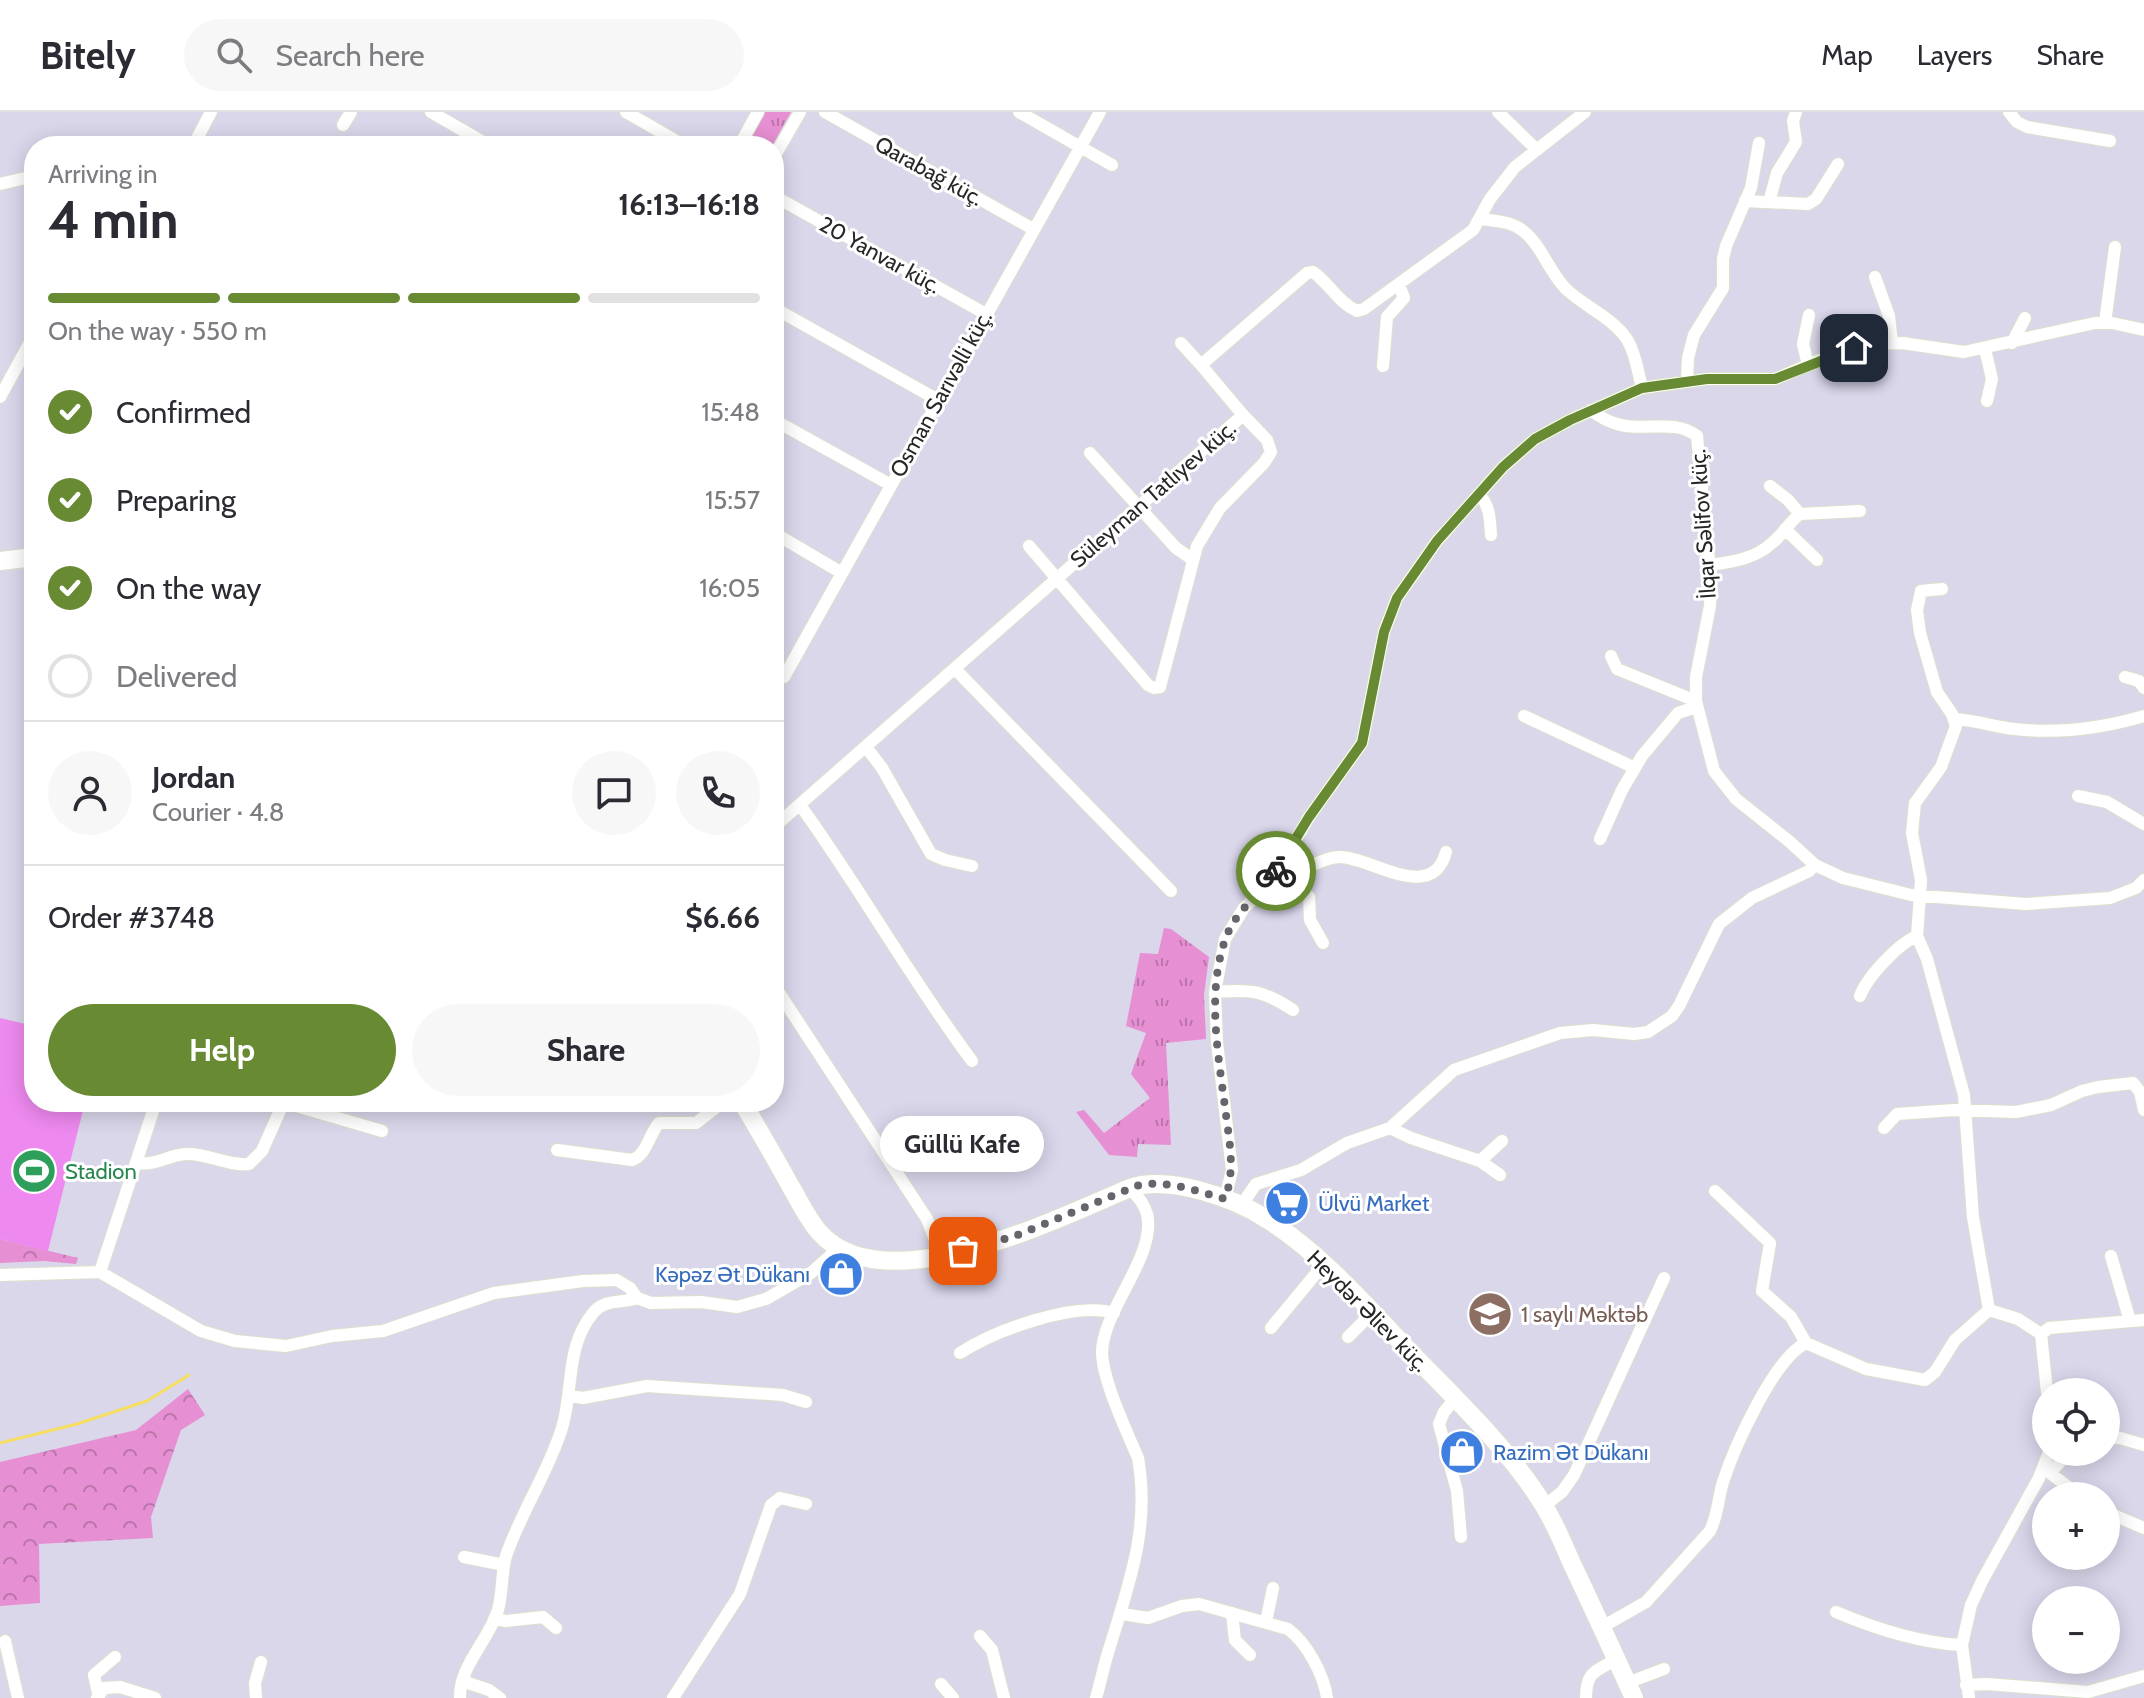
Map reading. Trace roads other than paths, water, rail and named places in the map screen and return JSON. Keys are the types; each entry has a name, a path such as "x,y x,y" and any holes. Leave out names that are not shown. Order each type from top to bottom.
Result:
{"main road":[{"path":"0,551 24,548"},
{"path":"0,561 24,558"},
{"name":"Heydər Əliev küç.","path":"748,1112 820,1234 839,1248 861,1258 879,1261 941,1256 1015,1236 1130,1188 1159,1183 1233,1202 1290,1235 1372,1313 1455,1399 1525,1479 1544,1506 1630,1690"}],"street":[{"path":"198,136 211,112"},
{"path":"343,125 351,112"},
{"path":"431,112 473,136"},
{"path":"626,112 668,136"},
{"path":"745,136 758,112"},
{"path":"784,140 800,112"},
{"name":"Qarabağ küç.","path":"825,112 1033,229"},
{"path":"1019,112 1112,165"},
{"name":"Osman Sarıvəlli küç.","path":"784,677 1100,112"},
{"path":"1498,112 1537,150"},
{"path":"1201,365 1307,273 1313,272 1350,308 1357,311 1364,309 1473,230 1501,182 1585,112"},
{"path":"1769,202 1777,173 1796,142 1793,121 1796,112"},
{"path":"2009,112 2017,122 2027,127 2110,141"},
{"path":"1687,381 1690,344 1723,288 1726,246 1755,173 1759,143"},
{"path":"1745,201 1808,204 1816,199 1838,164"},
{"path":"0,184 24,178"},
{"name":"20 Yanvar küç.","path":"784,202 986,314"},
{"path":"1481,219 1508,223 1520,229 1531,238 1565,288 1618,328 1634,354 1642,388"},
{"path":"2105,323 2115,247"},
{"path":"1875,277 1889,316 1892,343"},
{"path":"1383,366 1387,317 1404,298 1399,285"},
{"path":"784,314 938,400"},
{"path":"1808,365 1803,344 1809,315"},
{"path":"2012,343 2025,318"},
{"path":"1233,1202 1215,992 1225,939 1232,925 1281,875 1309,817 1362,743 1384,632 1397,598 1437,541 1535,439 1642,388 1687,381 1775,379 1854,348 1892,343 1949,352 1985,349 2105,323 2144,330"},
{"name":"Süleyman Tatlıyev küç.","path":"784,819 1243,415 1181,343"},
{"path":"1985,349 1992,379 1987,401"},
{"path":"0,397 24,353"},
{"name":"İlqar Səlifov küç.","path":"1591,410 1602,419 1630,428 1678,427 1697,436 1710,565 1710,606 1696,677 1696,704 1714,771 1725,787 1815,865 1843,878 1920,896 2026,904 2123,895 2144,880"},
{"path":"1029,546 1148,685 1154,688 1162,682 1197,546 1220,508 1271,452 1267,440 1243,415"},
{"path":"784,426 891,485"},
{"path":"1090,453 1176,548 1192,559"},
{"path":"1770,486 1800,514"},
{"path":"1479,494 1489,510 1491,535"},
{"path":"1710,565 1756,554 1773,543 1800,514 1860,511"},
{"path":"1785,529 1817,560"},
{"path":"784,540 842,573"},
{"path":"1942,589 1921,591 1917,610 1931,676 1956,726 1941,767 1915,803 1912,833 1920,872 1917,936 1927,959 1967,1110 1973,1217 1989,1310"},
{"path":"1611,656 1617,669 1696,704"},
{"path":"955,669 1171,891"},
{"path":"2125,677 2133,678 2144,688"},
{"path":"1600,839 1635,768 1670,720 1696,704"},
{"path":"1524,716 1635,768"},
{"path":"1954,719 2035,731 2120,723 2144,716"},
{"path":"866,747 882,768 931,854 972,866"},
{"path":"2078,796 2107,802 2144,824"},
{"path":"800,805 836,854 922,993 972,1061"},
{"path":"1281,875 1339,857 1393,874 1410,876 1428,873 1443,861 1446,852"},
{"path":"1233,1202 1256,1184 1301,1170 1347,1143 1390,1128 1454,1070 1560,1033 1593,1030 1634,1034 1658,1027 1679,1006 1719,924 1752,898 1809,871 1815,865"},
{"path":"1281,875 1309,897 1310,920 1323,943"},
{"path":"1860,996 1868,980 1903,945 1917,936"},
{"path":"1215,992 1257,991 1270,995 1293,1010"},
{"path":"784,1000 927,1219 941,1256"},
{"path":"1884,1128 1897,1114 1967,1110 2016,1112 2051,1105 2082,1091 2133,1083 2140,1092 2144,1110"},
{"path":"100,1272 153,1112"},
{"path":"137,1163 149,1165 188,1154 225,1164 249,1164 262,1151 279,1112"},
{"path":"317,1112 382,1131"},
{"path":"557,1150 632,1160 642,1155 659,1123 696,1123 710,1112"},
{"path":"1390,1128 1480,1161 1500,1175"},
{"path":"1480,1161 1502,1141"},
{"path":"1096,1698 1122,1614 1140,1534 1138,1458 1104,1369 1104,1339 1138,1260 1148,1223 1142,1201 1130,1188"},
{"path":"1715,1191 1770,1243 1762,1291 1791,1317 1806,1343 1866,1369 1925,1380 1935,1372 1955,1340 1989,1310"},
{"path":"460,1698 462,1681 494,1619 504,1565 513,1539 552,1459 569,1396 574,1347 593,1312 603,1304 637,1298 651,1303 701,1302 737,1307 750,1304 766,1299 811,1273 839,1248"},
{"path":"2111,1256 2130,1321"},
{"path":"1271,1328 1323,1265"},
{"path":"0,1275 100,1272 201,1331 235,1341 271,1346 383,1331 472,1299 521,1288 617,1280 630,1288 637,1298"},
{"path":"1544,1506 1562,1492 1574,1475 1664,1278"},
{"path":"960,1353 993,1335 1053,1316 1098,1310 1114,1313"},
{"path":"1989,1310 2018,1319 2041,1334"},
{"path":"1348,1337 1372,1313"},
{"path":"2041,1334 2057,1326 2144,1320"},
{"path":"2041,1334 2046,1378"},
{"path":"1602,1627 1646,1602 1710,1531 1728,1468 1765,1389 1787,1355 1806,1343"},
{"path":"569,1396 583,1398 647,1386 783,1395 806,1402"},
{"path":"1455,1399 1439,1424 1457,1491 1461,1537"},
{"path":"2120,1438 2144,1445"},
{"path":"2046,1471 2047,1466"},
{"path":"2052,1466 2046,1471 1982,1581 1965,1625 1962,1645 1968,1692 1987,1684 2088,1692 2144,1676"},
{"path":"2046,1471 2061,1482"},
{"path":"673,1698 740,1594 771,1505 780,1498 806,1504"},
{"path":"2120,1518 2144,1528"},
{"path":"464,1557 504,1565"},
{"path":"1266,1622 1273,1588"},
{"path":"1122,1614 1148,1618 1182,1606 1199,1604 1288,1629 1298,1636 1323,1681 1327,1698"},
{"path":"1836,1612 1870,1626 1921,1640 1962,1645"},
{"path":"1232,1613 1235,1640 1250,1655"},
{"path":"494,1619 506,1621 543,1617 556,1628"},
{"path":"980,1636 992,1650 1004,1698"},
{"path":"5,1641 18,1698"},
{"path":"98,1696 94,1675 115,1657"},
{"path":"1586,1698 1586,1685 1591,1674 1617,1659"},
{"path":"256,1698 255,1683 261,1662"},
{"path":"1630,1690 1664,1669"},
{"path":"462,1681 476,1684 500,1698"},
{"path":"941,1684 953,1698"},
{"path":"98,1696 104,1688 112,1686 155,1698"}],"waterway":[{"path":"0,1443 77,1424 147,1401 189,1375"}],"place":[{"name":"Stadion","path":"34,1171"},
{"name":"Ülvü Market","path":"1287,1203"},
{"name":"Güllü Kafe","path":"963,1251"},
{"name":"Kəpəz Ət Dükanı","path":"841,1274"},
{"name":"1 saylı Məktəb","path":"1490,1314"},
{"name":"Razim Ət Dükanı","path":"1462,1452"}]}
